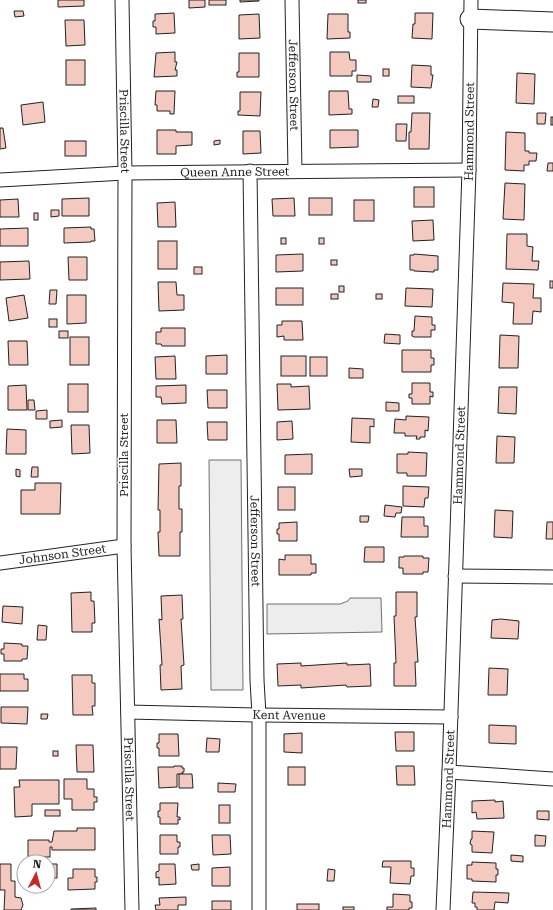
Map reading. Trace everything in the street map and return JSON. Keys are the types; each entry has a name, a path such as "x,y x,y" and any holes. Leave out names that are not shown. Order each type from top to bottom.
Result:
{"street":[{"name":"Priscilla Street","path":"122,0 124,172 124,546 132,910"},
{"name":"Jefferson Street","path":"292,0 295,171"},
{"name":"Hammond Street","path":"443,910 451,717 469,170 471,0"},
{"path":"470,19 553,22"},
{"name":"Queen Anne Street","path":"0,180 124,172 469,170"},
{"name":"Jefferson Street","path":"250,171 256,680 259,716 259,910"},
{"name":"Johnson Street","path":"0,563 124,546"},
{"path":"455,576 553,577"},
{"name":"Kent Avenue","path":"128,712 259,716 341,715 451,717"},
{"path":"449,772 553,779"}],"shaded area":[{"path":"209,460 241,460 243,690 211,690"},
{"path":"350,598 381,598 382,632 267,634 267,604 340,604 348,601"}],"building":[{"path":"58,0 84,0 84,6 58,7"},
{"path":"189,0 205,0 205,7 189,8"},
{"path":"209,0 226,0 226,5 209,5"},
{"path":"240,0 259,0 259,1 240,2"},
{"path":"358,0 366,0 366,3 358,3"},
{"path":"14,11 23,11 24,16 15,17"},
{"path":"174,13 175,33 156,34 156,27 153,27 155,14"},
{"path":"415,13 433,13 432,39 412,38 413,24 415,24"},
{"path":"259,14 260,38 239,39 239,15"},
{"path":"328,14 348,14 348,32 350,32 350,38 327,39"},
{"path":"65,20 84,20 85,45 66,46"},
{"path":"175,52 175,62 177,62 175,70 177,70 177,76 154,77 156,53"},
{"path":"330,52 349,52 350,60 356,60 356,71 352,71 352,76 330,76"},
{"path":"239,53 259,53 259,77 237,77 237,72 239,72"},
{"path":"66,60 85,60 85,85 66,85"},
{"path":"412,65 431,66 431,75 433,75 431,88 411,87"},
{"path":"383,69 389,69 389,76 383,76"},
{"path":"517,73 535,74 534,104 516,103"},
{"path":"357,75 371,76 371,82 357,82"},
{"path":"156,91 175,91 174,114 170,114 170,111 157,111 157,105 155,105"},
{"path":"329,91 348,91 349,109 352,109 352,114 329,115"},
{"path":"240,92 261,92 260,116 238,115 238,111 240,111"},
{"path":"398,96 414,96 414,103 398,103"},
{"path":"373,99 379,100 378,107 372,107"},
{"path":"43,102 45,122 23,125 21,105"},
{"path":"412,113 430,113 429,149 409,149 409,132 411,132"},
{"path":"537,113 546,113 545,124 537,124"},
{"path":"551,117 553,117 553,125 551,125"},
{"path":"396,124 407,124 406,141 396,141"},
{"path":"0,128 3,128 6,148 0,149"},
{"path":"157,130 192,132 192,145 176,146 176,154 157,154"},
{"path":"330,130 358,130 358,147 330,148"},
{"path":"243,131 260,131 261,153 243,154"},
{"path":"506,132 525,133 525,151 529,151 529,153 537,153 536,161 529,161 529,165 524,165 524,171 505,170"},
{"path":"220,140 220,144 214,145 214,141"},
{"path":"65,141 86,141 86,156 65,156"},
{"path":"548,163 553,163 553,171 547,171"},
{"path":"505,183 525,184 524,220 503,219"},
{"path":"414,187 434,187 434,207 414,207"},
{"path":"89,198 89,216 62,216 62,199"},
{"path":"294,198 295,216 273,216 272,199"},
{"path":"309,198 332,198 332,215 309,215"},
{"path":"18,199 19,217 0,217 0,200"},
{"path":"354,200 374,200 374,221 354,221"},
{"path":"175,202 176,227 158,227 157,203"},
{"path":"51,210 59,210 59,216 51,217"},
{"path":"34,213 38,213 38,220 34,220"},
{"path":"433,220 434,240 413,241 412,221"},
{"path":"91,227 91,229 94,229 95,241 64,243 64,228"},
{"path":"28,228 28,246 0,246 0,229"},
{"path":"507,234 527,234 527,246 533,247 532,261 539,261 538,270 506,269"},
{"path":"281,238 286,238 286,244 281,244"},
{"path":"319,238 324,238 324,244 319,244"},
{"path":"158,241 177,241 177,269 158,269"},
{"path":"303,254 303,271 276,272 276,255"},
{"path":"410,255 438,256 438,270 434,270 434,272 410,270"},
{"path":"68,257 87,257 87,280 69,280"},
{"path":"331,260 337,260 337,265 331,265"},
{"path":"29,261 30,279 0,280 0,262"},
{"path":"194,267 202,267 202,274 194,274"},
{"path":"550,281 553,281 553,288 550,288"},
{"path":"158,282 176,282 177,295 184,295 184,310 159,311"},
{"path":"503,283 534,284 533,298 541,298 541,312 533,311 532,324 513,324 514,303 502,302"},
{"path":"339,286 344,286 344,292 339,292"},
{"path":"276,288 303,288 303,305 276,305"},
{"path":"406,288 433,289 432,307 405,306"},
{"path":"50,290 57,290 56,304 49,304"},
{"path":"331,294 338,294 338,299 331,299"},
{"path":"376,294 382,294 382,299 376,299"},
{"path":"24,295 28,318 9,321 6,298"},
{"path":"67,295 86,295 86,323 67,324"},
{"path":"415,316 432,317 432,325 435,325 435,330 431,330 431,337 412,336 412,331 414,331"},
{"path":"49,319 57,319 57,327 49,327"},
{"path":"282,321 302,321 303,340 284,340 284,336 277,337 277,325 282,325"},
{"path":"161,328 185,328 185,346 162,346 161,344 156,344 156,332 161,332"},
{"path":"59,331 68,331 68,338 59,338"},
{"path":"385,334 400,335 400,344 384,343"},
{"path":"500,335 519,336 518,368 499,368"},
{"path":"70,337 89,337 89,365 70,365"},
{"path":"8,341 27,341 28,365 9,365"},
{"path":"402,350 431,350 431,358 434,358 434,365 431,365 431,372 402,372"},
{"path":"227,355 227,374 206,374 206,356"},
{"path":"175,356 176,379 156,379 155,357"},
{"path":"281,356 306,356 306,376 281,376"},
{"path":"310,357 327,357 327,376 310,376"},
{"path":"349,368 363,369 363,378 349,378"},
{"path":"412,383 430,383 430,392 433,392 433,397 430,396 430,404 412,404 412,398 409,398 409,394 412,394"},
{"path":"68,384 88,384 88,412 68,412"},
{"path":"277,384 291,384 291,387 309,386 310,409 278,410"},
{"path":"26,385 27,410 8,410 8,386"},
{"path":"186,385 186,403 162,404 161,397 156,397 156,386"},
{"path":"499,387 517,387 516,414 498,413"},
{"path":"207,390 227,390 227,408 208,408"},
{"path":"28,400 34,400 35,410 28,410"},
{"path":"386,402 399,403 399,411 386,411"},
{"path":"47,410 47,419 36,419 36,411"},
{"path":"406,416 429,417 428,431 425,430 425,437 416,439 417,436 405,436 405,433 394,433 395,419 406,420"},
{"path":"352,418 374,419 374,427 370,426 370,443 351,442"},
{"path":"62,420 62,427 50,428 50,421"},
{"path":"157,420 176,420 177,443 157,443"},
{"path":"292,421 293,439 277,440 277,422"},
{"path":"207,422 227,422 227,440 208,440"},
{"path":"71,425 89,425 90,453 72,454"},
{"path":"7,429 26,430 26,454 6,454"},
{"path":"497,436 515,437 514,463 496,463"},
{"path":"408,452 427,453 426,476 407,476 407,473 397,473 397,454 408,454"},
{"path":"312,454 312,474 285,474 285,455"},
{"path":"181,463 181,486 179,486 179,509 182,509 180,556 159,556 159,464"},
{"path":"32,467 38,467 38,477 31,477"},
{"path":"16,469 20,470 20,477 16,476"},
{"path":"349,469 362,469 362,476 350,477"},
{"path":"35,483 61,483 60,514 21,514 21,490 35,490"},
{"path":"403,486 429,487 428,498 425,498 424,507 403,506"},
{"path":"278,487 295,487 295,510 278,510"},
{"path":"385,505 402,507 401,513 396,513 395,517 384,516"},
{"path":"495,510 513,511 512,538 494,537"},
{"path":"360,516 369,516 368,522 360,522"},
{"path":"402,517 424,517 424,526 428,526 428,537 401,537"},
{"path":"297,522 297,541 279,541 277,529 279,529 279,523"},
{"path":"547,522 553,522 553,539 546,539"},
{"path":"365,547 384,547 384,562 364,562"},
{"path":"285,555 311,555 311,564 316,564 316,573 311,573 311,575 279,575 279,559 285,560"},
{"path":"423,556 423,558 429,558 428,572 423,572 423,574 403,574 403,568 399,568 399,557"},
{"path":"91,592 91,601 94,601 95,623 92,623 92,632 72,632 71,593"},
{"path":"396,592 417,592 417,617 415,617 418,662 415,662 416,686 394,686 394,663 396,663 394,616 396,616"},
{"path":"182,595 183,619 181,619 184,665 181,666 182,689 161,690 160,665 162,665 159,619 162,620 161,596"},
{"path":"3,606 23,607 22,624 2,622"},
{"path":"501,619 519,621 518,639 491,638 492,620"},
{"path":"38,625 47,626 46,640 37,640"},
{"path":"4,643 22,644 22,646 28,646 27,659 22,659 22,661 4,661 4,654 1,654 1,649 4,649"},
{"path":"301,663 301,666 347,663 347,665 370,664 371,686 347,687 346,685 301,688 301,685 278,686 277,664"},
{"path":"489,668 508,669 507,695 488,695"},
{"path":"0,674 24,674 24,679 28,679 28,691 0,691"},
{"path":"72,675 92,675 92,683 95,683 95,706 92,706 93,715 73,715"},
{"path":"1,707 28,707 27,724 1,723"},
{"path":"41,714 48,714 47,719 41,719"},
{"path":"489,725 516,726 516,744 489,743"},
{"path":"395,732 414,732 414,751 396,751"},
{"path":"302,733 302,753 284,752 284,734"},
{"path":"159,734 178,734 179,756 159,756 159,748 157,748 157,743 159,743"},
{"path":"207,738 220,739 219,752 206,752"},
{"path":"76,745 93,745 94,772 77,772"},
{"path":"0,747 17,747 16,769 0,769"},
{"path":"53,751 58,751 58,756 53,756"},
{"path":"182,766 182,768 184,768 184,772 182,772 183,774 177,774 177,787 159,788 158,767"},
{"path":"396,766 414,766 415,785 397,785"},
{"path":"288,767 305,767 305,785 288,785"},
{"path":"179,774 192,774 193,788 179,788"},
{"path":"64,779 87,779 87,789 94,789 94,797 97,797 97,802 94,802 94,810 72,810 72,799 64,799"},
{"path":"19,780 59,780 59,804 32,804 32,816 15,817 14,787 20,787"},
{"path":"218,783 236,784 235,792 218,792"},
{"path":"495,800 495,802 503,801 504,818 477,819 476,812 472,813 472,801"},
{"path":"160,803 178,803 177,817 180,817 180,820 178,819 178,824 160,824 158,811 160,811"},
{"path":"219,805 230,805 230,823 219,823"},
{"path":"45,810 60,810 60,816 45,816"},
{"path":"537,811 549,811 549,820 537,819"},
{"path":"77,828 95,828 95,850 52,850 52,847 50,847 50,854 28,854 28,840 49,840 49,842 52,842 54,831 77,831"},
{"path":"472,831 494,832 492,853 472,852 472,845 470,844 472,839"},
{"path":"160,835 177,835 177,842 180,842 178,854 160,854"},
{"path":"212,835 230,835 231,854 213,855"},
{"path":"535,835 546,836 545,846 535,846"},
{"path":"511,855 523,856 523,862 511,861"},
{"path":"383,861 411,861 411,868 414,868 414,876 411,876 410,884 390,883 391,867 382,867"},
{"path":"472,862 496,863 498,875 496,875 496,882 472,881 472,879 467,879 467,865 472,865"},
{"path":"0,864 11,864 11,881 15,881 15,897 21,898 23,905 21,910 4,910 5,890 0,890"},
{"path":"56,864 57,864 56,878"},
{"path":"159,864 175,864 176,884 159,885 159,877 156,878 156,872 159,871"},
{"path":"199,864 199,870 192,870 191,865"},
{"path":"230,867 230,886 212,886 212,868"},
{"path":"73,869 95,869 95,877 97,877 97,882 95,882 95,889 68,890 68,878 73,878"},
{"path":"328,869 335,870 334,881 327,881"},
{"path":"473,892 509,893 508,903 495,902 494,910 477,910 475,903 472,903"},
{"path":"393,894 410,895 412,908 409,908 409,910 387,910 387,907 393,907"},
{"path":"186,897 186,905 178,905 178,910 156,910 155,905 160,905 159,898"},
{"path":"212,901 231,901 231,910 212,910"},
{"path":"297,904 319,904 319,910 297,910"},
{"path":"343,907 354,907 354,910 343,910"},
{"path":"96,908 96,910 71,910 71,909"}]}
